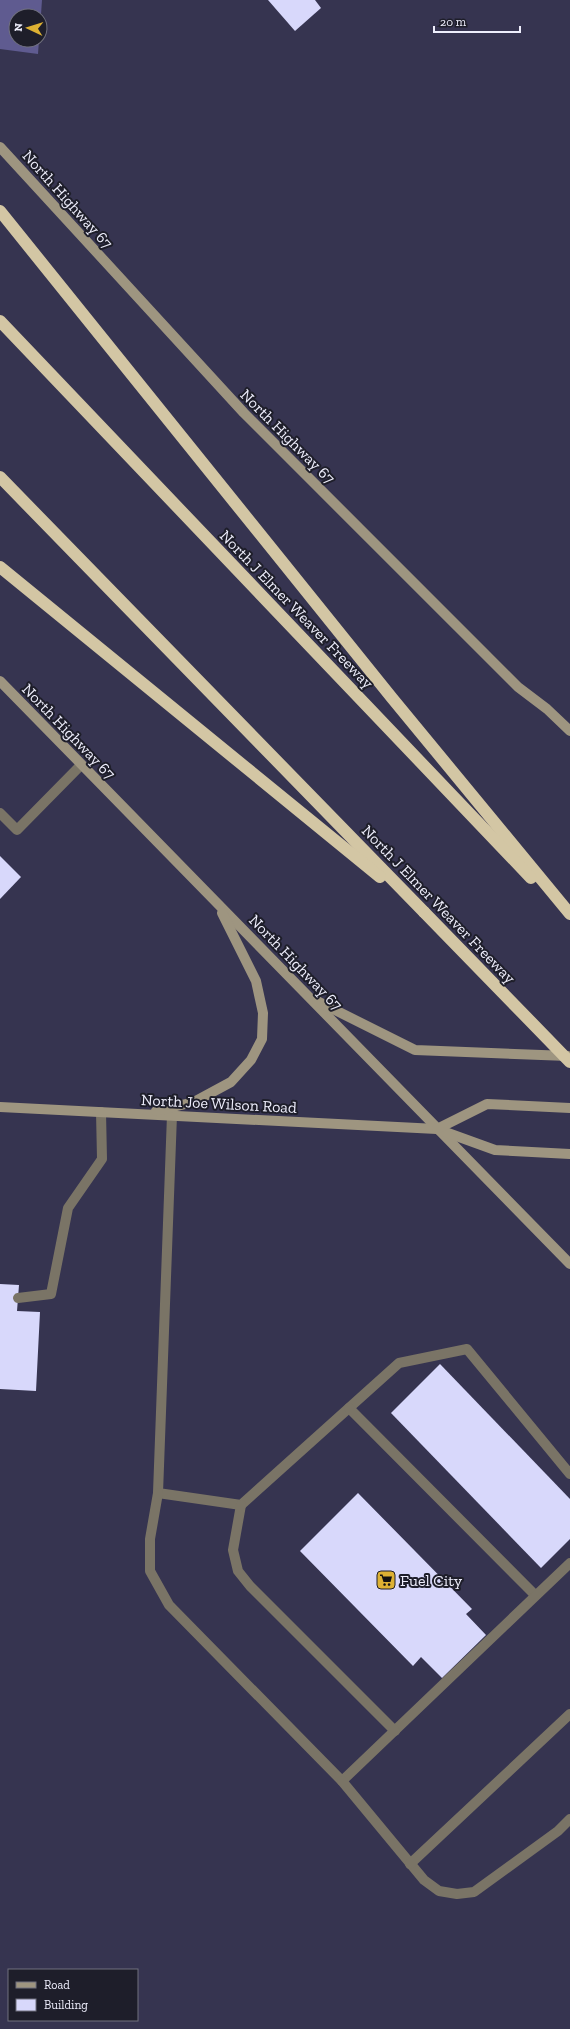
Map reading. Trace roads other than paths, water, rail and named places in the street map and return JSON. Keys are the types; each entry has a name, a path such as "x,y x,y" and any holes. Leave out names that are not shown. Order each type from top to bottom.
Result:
{"highway":[{"path":"0,211 392,698 570,914"},
{"name":"North J Elmer Weaver Freeway","path":"0,321 570,919"},
{"name":"North J Elmer Weaver Freeway","path":"0,477 570,1062"},
{"path":"0,567 424,912"}],"main road":[{"name":"North Highway 67","path":"0,147 244,413 518,687 547,709 570,731"},
{"name":"North Highway 67","path":"0,681 570,1264"},
{"path":"142,1114 194,1102 231,1082 251,1060 262,1039 263,1013 256,981 218,904"},
{"path":"310,998 415,1050 570,1056"},
{"path":"437,1128 487,1104 570,1108"},
{"name":"North Joe Wilson Road","path":"0,1107 437,1128"},
{"path":"437,1128 495,1150 570,1154"}],"lane":[{"path":"0,813 17,830 81,765"},
{"path":"18,1298 50,1294 68,1208 102,1159 102,1112"},
{"path":"172,1115 158,1494 150,1539 150,1571 169,1605 342,1781 424,1880 439,1891 456,1894 474,1892 558,1831 570,1819"},
{"path":"395,1731 256,1592 238,1571 233,1550 241,1505 398,1363 467,1349 570,1474"},
{"path":"348,1408 535,1596"},
{"path":"158,1494 241,1505"},
{"path":"342,1781 570,1563"},
{"path":"410,1864 570,1714"}],"place":[{"name":"Fuel City","path":"386,1580"}]}
